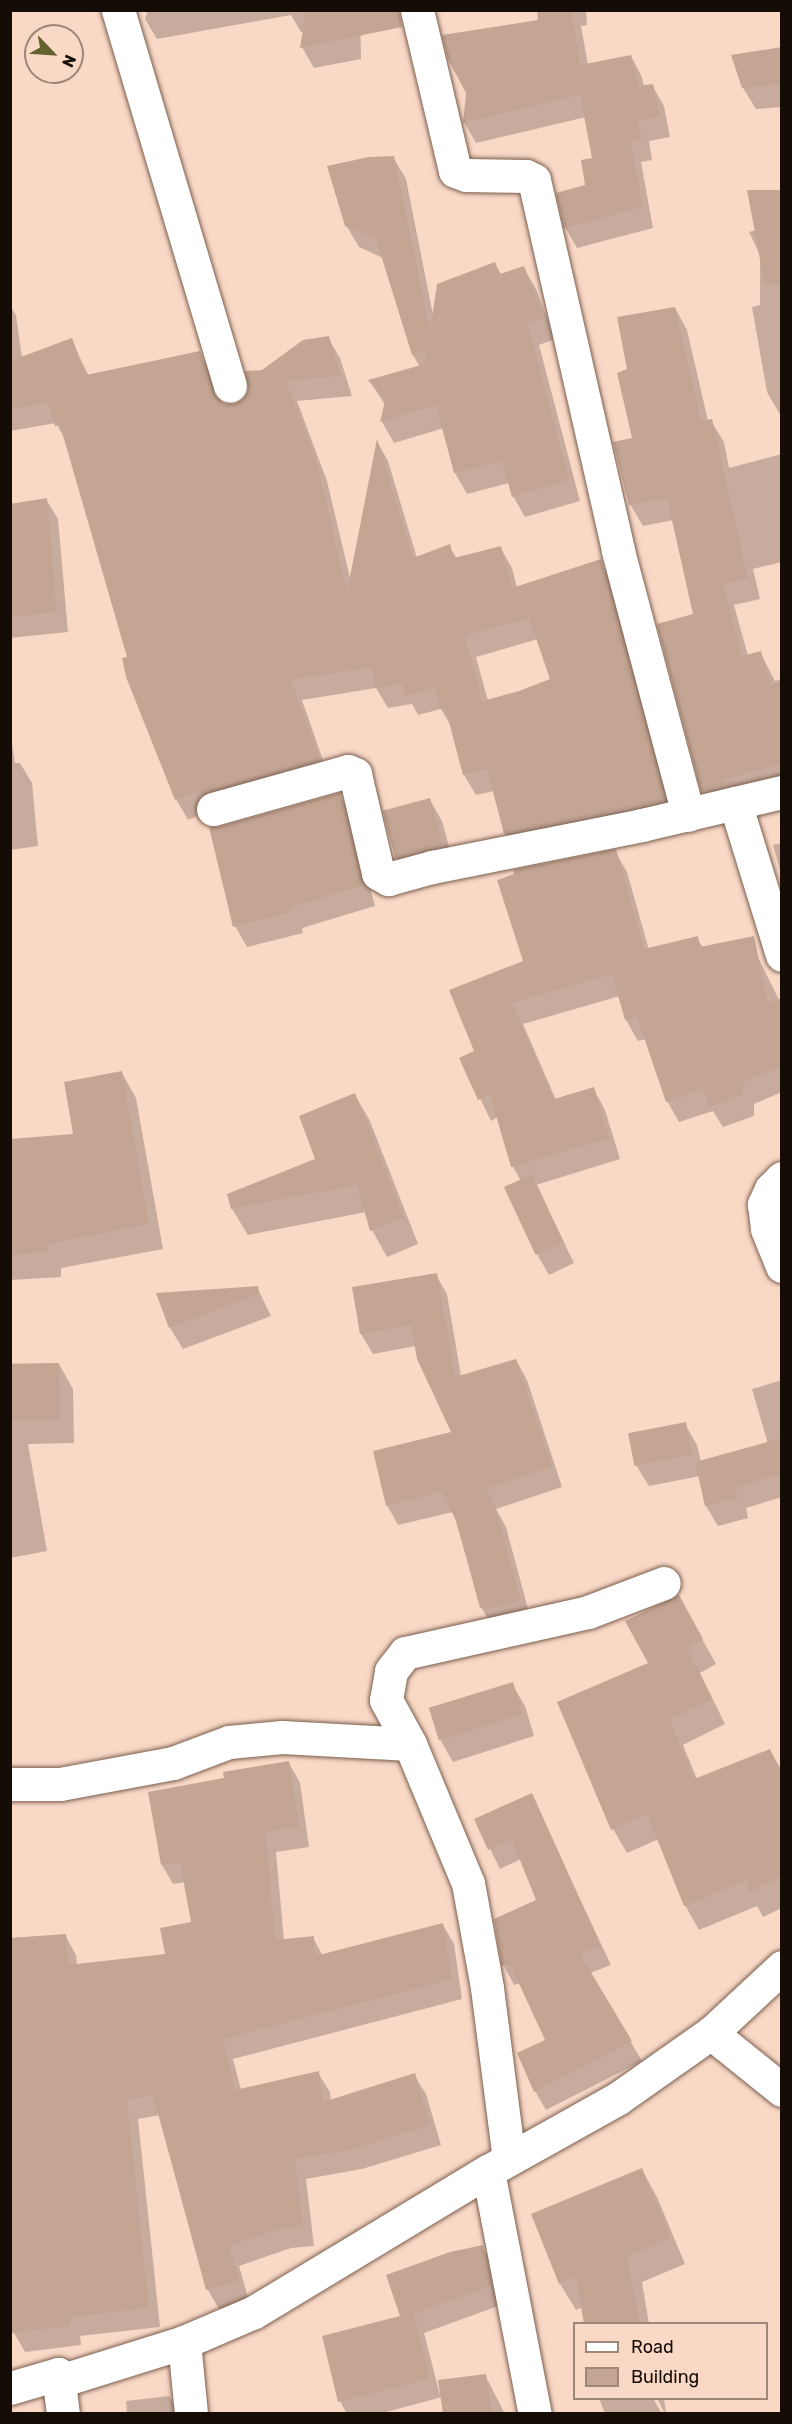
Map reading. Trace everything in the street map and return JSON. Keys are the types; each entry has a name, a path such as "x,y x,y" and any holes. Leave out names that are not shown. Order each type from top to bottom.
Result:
{"street":[{"path":"118,10 230,386"},
{"path":"417,10 455,171 466,176 526,176 534,180 618,551 688,814"},
{"path":"213,809 348,771 355,774 378,873 388,879 432,867 688,814 782,792"},
{"path":"735,803 782,955"},
{"path":"782,1178 771,1189 764,1204 767,1228 782,1266"},
{"path":"535,2414 499,2165 487,1988 468,1883 410,1744 386,1700 391,1671 405,1653 588,1612 664,1583"},
{"path":"10,1785 60,1784 172,1763 229,1742 282,1737 410,1744"},
{"path":"10,2388 58,2374 66,2379 184,2342 254,2312 499,2165 617,2099 711,2033 782,1967"},
{"path":"711,2033 782,2090"},
{"path":"184,2342 191,2414"},
{"path":"58,2374 63,2414"}],"building":[{"path":"306,10 399,10 402,27 300,48"},
{"path":"537,10 571,10 580,65 631,55 638,86 653,84 660,116 638,121 642,139 631,142 643,207 564,228 556,193 585,185 581,160 592,158 580,95 463,123 466,93 448,59 442,35 538,20"},
{"path":"782,47 782,84 742,88 731,55"},
{"path":"394,156 430,331 437,284 495,262 500,274 524,266 544,318 528,324 569,480 512,497 502,461 454,473 436,405 380,422 385,401 368,380 425,364 427,351 412,355 376,239 345,226 327,166 369,157"},
{"path":"747,190 782,190 782,284 765,286"},
{"path":"675,307 701,421 712,419 748,578 723,584 742,656 761,651 771,685 782,681 782,764 722,780 723,785 701,791 657,624 693,614 667,498 629,505 613,442 632,438 617,373 627,369 617,317"},
{"path":"329,336 341,376 286,381 316,459 347,592 377,439 413,558 450,544 454,558 501,546 512,588 601,559 665,800 504,834 487,769 463,775 445,707 440,709 434,688 405,696 402,684 375,688 372,667 291,680 320,760 201,795 200,790 175,800 126,677 122,658 127,657 60,425 55,426 48,402 10,409 10,361 72,338 86,375 200,351 217,399 225,404 235,404 243,399 248,391 245,371 262,370 303,340","holes":["529,618 550,679 519,691 482,701 465,636"]},
{"path":"47,498 57,612 10,617 10,504"},
{"path":"340,793 364,885 291,907 292,912 233,927 209,827 218,827"},
{"path":"430,798 442,844 395,857 383,811"},
{"path":"616,849 644,949 698,936 700,947 754,936 768,1004 782,998 782,1065 743,1083 742,1095 709,1107 704,1089 666,1102 637,1017 625,1020 612,974 512,1003 554,1099 594,1087 609,1138 511,1167 490,1095 478,1100 459,1058 474,1051 449,990 523,961 497,880 514,874 513,870"},
{"path":"122,1071 149,1224 48,1244 48,1252 10,1255 10,1139 73,1134 64,1082"},
{"path":"355,1093 404,1217 370,1231 357,1185 231,1209 227,1194 315,1159 299,1116"},
{"path":"532,1174 564,1242 536,1255 504,1187"},
{"path":"437,1273 455,1377 516,1359 552,1467 486,1489 495,1506 521,1601 493,1608 480,1608 456,1520 441,1492 386,1506 373,1451 451,1432 417,1359 411,1325 360,1334 352,1287"},
{"path":"258,1286 259,1294 169,1328 156,1293"},
{"path":"59,1363 60,1419 11,1420 10,1364"},
{"path":"686,1422 692,1454 634,1466 628,1433"},
{"path":"782,1438 782,1474 735,1487 738,1498 705,1506 695,1462"},
{"path":"679,1595 703,1639 687,1648 712,1699 670,1720 694,1779 770,1749 782,1776 782,1876 748,1893 747,1880 684,1906 647,1814 611,1830 557,1702 648,1663 625,1621"},
{"path":"513,1682 523,1715 439,1740 429,1708"},
{"path":"289,1761 299,1827 266,1832 275,1940 314,1936 315,1956 443,1923 452,1979 223,2039 235,2090 319,2071 323,2102 415,2073 430,2125 351,2150 295,2159 303,2226 279,2229 229,2246 239,2281 206,2290 153,2095 127,2100 149,2308 70,2317 71,2326 12,2333 10,1938 66,1934 68,1965 165,1954 160,1928 191,1922 180,1862 161,1865 148,1792 224,1778 223,1772"},
{"path":"532,1793 601,1946 580,1954 632,2041 534,2092 517,2053 545,2040 510,1964 502,1966 494,1919 536,1900 512,1840 488,1850 474,1819"},
{"path":"642,2168 671,2238 627,2256 640,2322 584,2322 576,2277 559,2284 531,2214"},
{"path":"483,2245 491,2286 414,2314 430,2379 338,2402 322,2336 400,2316 386,2275 450,2252"},
{"path":"486,2374 492,2414 443,2414 438,2380"}]}
